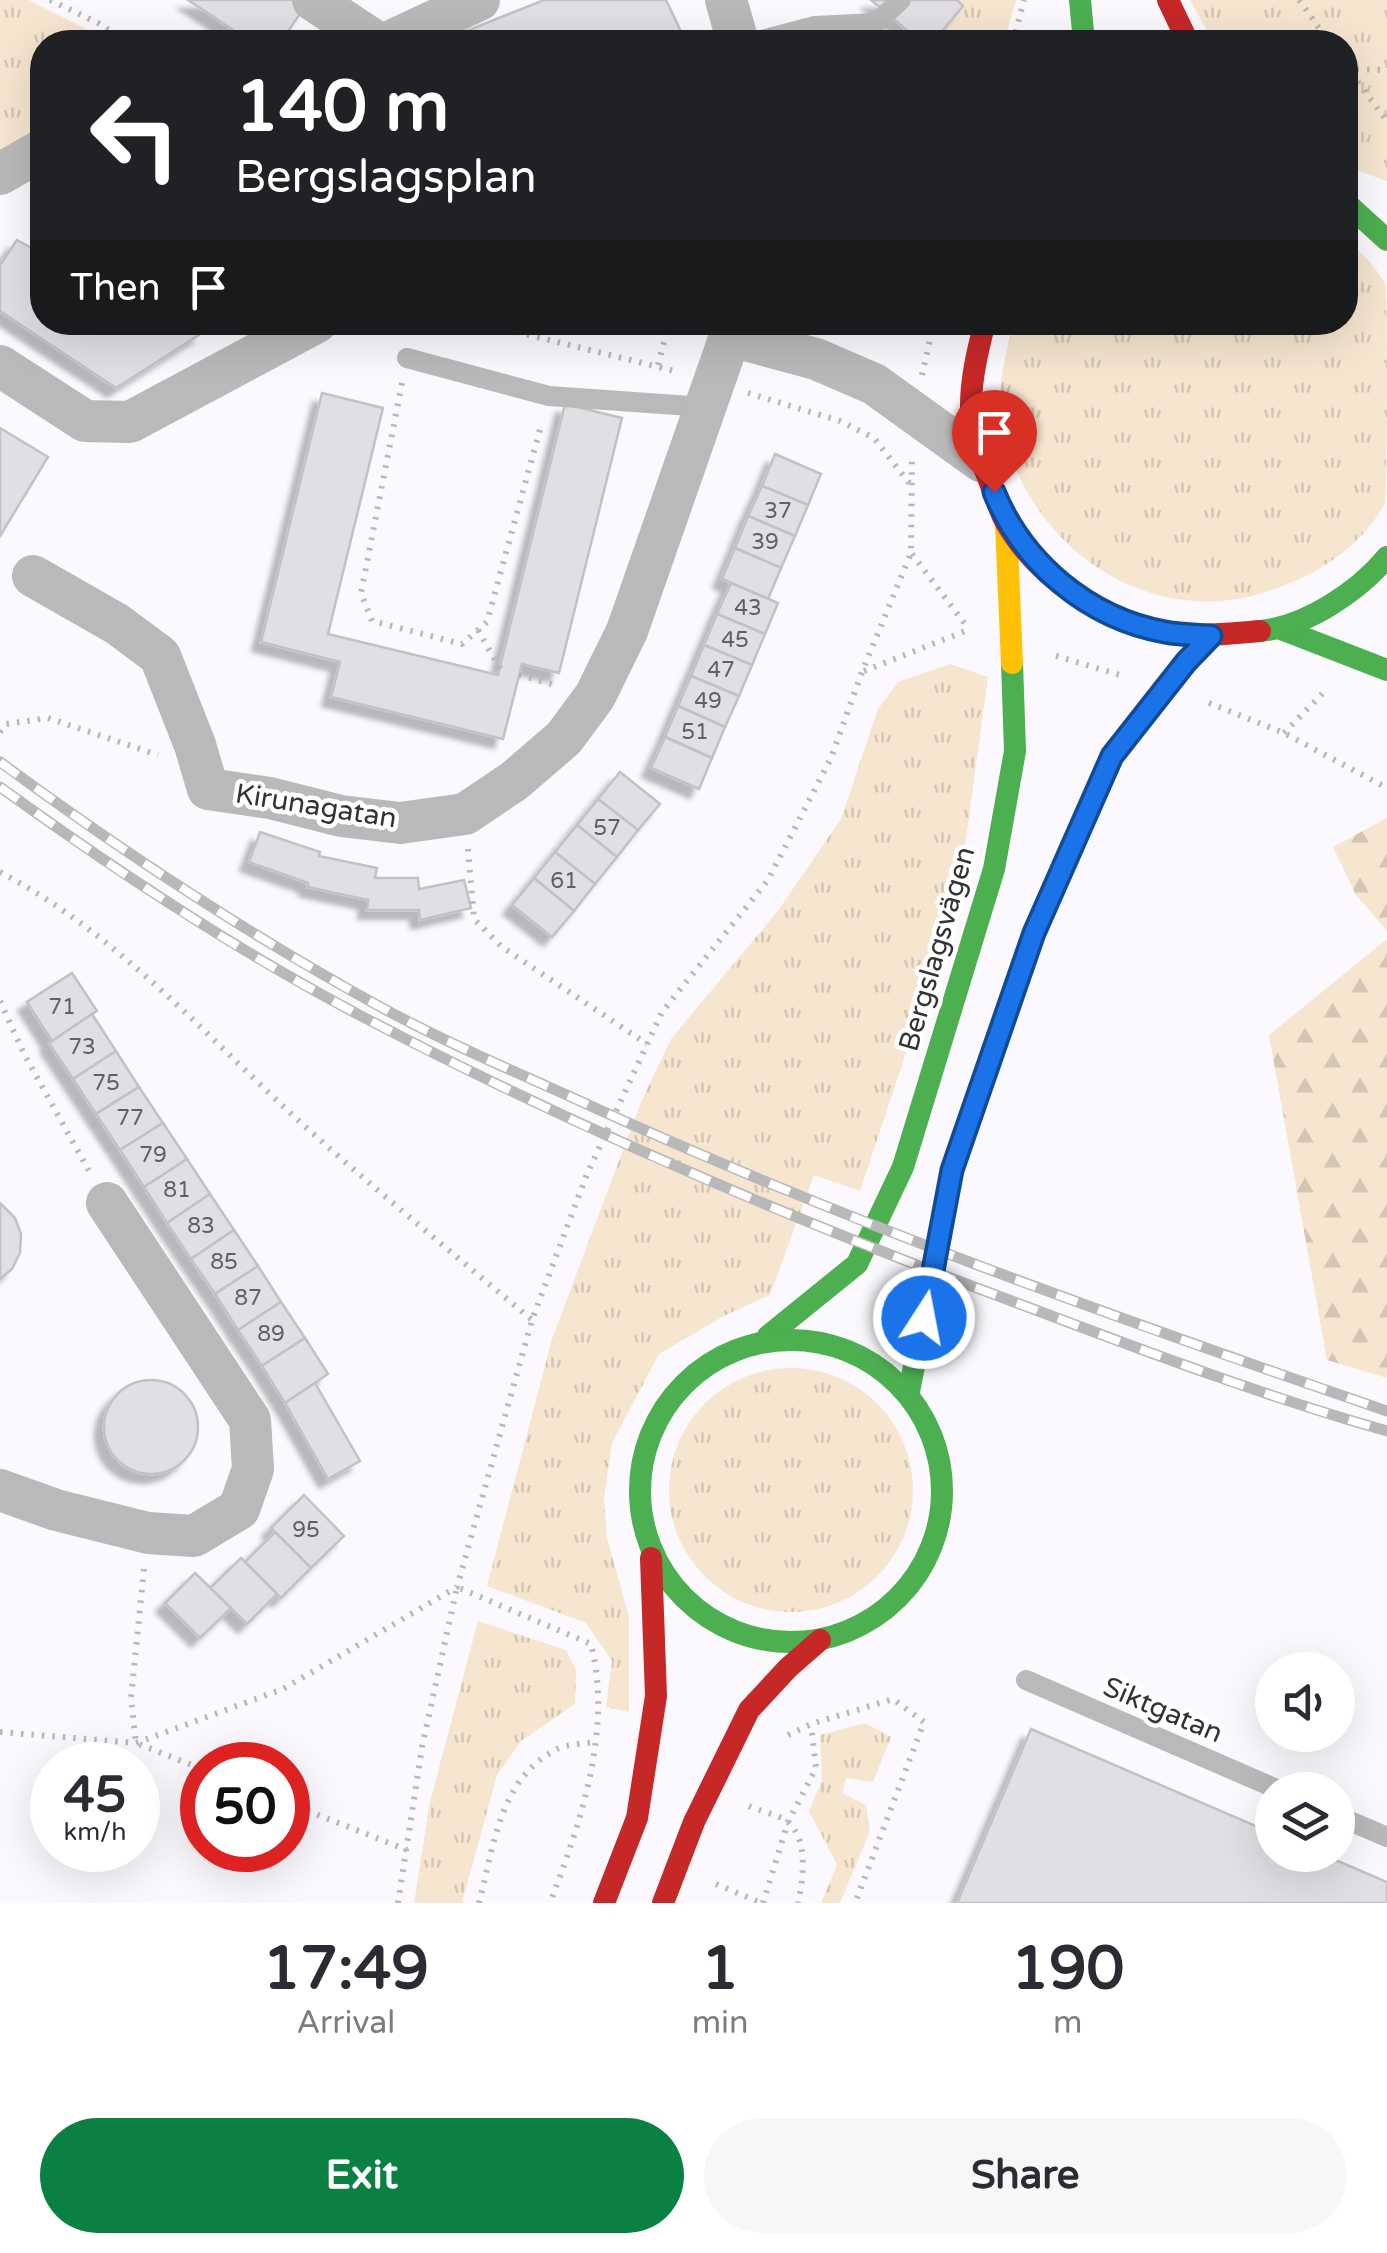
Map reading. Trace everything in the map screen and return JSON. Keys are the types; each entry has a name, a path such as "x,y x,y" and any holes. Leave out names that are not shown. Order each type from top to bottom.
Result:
{"main road":[{"path":"1080,0 1083,30"},
{"path":"1168,0 1182,30"},
{"path":"1358,207 1387,216"},
{"path":"1358,213 1387,240"},
{"path":"981,335 970,407 981,461 1006,523 1038,564 1069,590 1106,612 1164,632 1211,636 1281,629 1338,599 1387,557"},
{"name":"Bergslagsvägen","path":"768,1336 857,1264 903,1168 994,869 1015,750 1006,523"},
{"path":"1281,629 1387,670"},
{"path":"909,1392 952,1170 1034,933 1112,756 1211,636"},
{"path":"604,1903 637,1818 656,1696 651,1558 641,1508 640,1462 662,1417 707,1364 768,1336 844,1349 869,1361 909,1392 941,1460 936,1534 904,1588 882,1615 862,1628 820,1640 780,1643 728,1632 682,1600 651,1558"},
{"path":"663,1903 694,1822 749,1710 820,1640"}],"street":[{"path":"313,0 358,30"},
{"path":"414,30 478,0"},
{"path":"726,0 735,30"},
{"path":"0,174 30,157"},
{"path":"0,366 85,421 130,422 292,335"},
{"name":"Kirunagatan","path":"208,789 270,798 341,816 400,823 465,814 514,781 564,738 595,696 627,631 731,335"},
{"name":"Kirunagatan","path":"750,335 874,384 981,461"},
{"path":"33,576 117,624 160,656 208,789"},
{"path":"0,1490 56,1510 163,1534 194,1536 238,1509 253,1469 250,1420 107,1203"}],"lane":[{"path":"800,30 876,23 901,0"},
{"path":"407,358 548,396 704,407"},
{"name":"Siktgatan","path":"1026,1680 1255,1780"},
{"path":"1355,1823 1387,1837"}],"path":[{"path":"50,0 108,30"},
{"path":"1016,30 1024,0"},
{"path":"1299,0 1320,30"},
{"path":"1358,68 1387,70"},
{"path":"1358,83 1387,121"},
{"path":"658,365 666,335"},
{"path":"407,358 361,593 372,621 462,644 488,622 548,396"},
{"path":"398,1903 422,1747 457,1587 532,1320 587,1174 662,1012 768,880 831,758 862,672 911,554 970,630 862,672"},
{"path":"478,630 500,669"},
{"path":"1009,642 1165,688 1284,733 1387,788"},
{"name":"Kirunagatan","path":"0,732 6,724 48,718 157,754 208,789"},
{"path":"465,814 474,919 502,947 647,1044"},
{"path":"0,872 36,891 140,968 300,1122 532,1320"},
{"path":"0,1000 24,1054 107,1203"},
{"path":"457,1587 591,1644 598,1670 595,1742 577,1832 550,1903"},
{"path":"139,1742 283,1689 457,1587"},
{"path":"136,1742 131,1698 141,1599"},
{"path":"713,1883 762,1903 788,1822 816,1768 810,1724 893,1698 924,1722 856,1903"},
{"path":"0,1732 124,1742"},
{"path":"478,1903 498,1822 521,1775 559,1747 595,1742"},
{"path":"310,1811 406,1850"},
{"path":"788,1822 799,1840 804,1876 798,1903"}],"green space":[{"path":"0,0 29,0 88,30 30,30 30,166 0,184"},
{"path":"957,0 1016,0 1007,30 943,30 963,6"},
{"path":"1190,0 1387,0 1387,181 1358,171 1358,30 1206,30"},
{"path":"1358,250 1377,271 1386,291 1385,503 1349,548 1313,572 1282,586 1221,601 1182,600 1144,591 1109,575 1077,552 1050,525 1028,493 1012,458 1002,420 1000,395 1011,335 1358,335"},
{"path":"950,664 988,677 965,846 905,1056 860,1191 814,1175 770,1295 659,1354 612,1443 604,1498 607,1538 629,1617 629,1712 606,1707 612,1661 586,1623 487,1586 552,1339 641,1102 671,1039 777,912 841,819 878,709 898,682"},
{"path":"1387,818 1387,931 1356,895 1333,847"},
{"path":"1387,939 1387,1378 1327,1360 1269,1035"},
{"path":"791,1368 838,1378 877,1404 903,1443 913,1490 903,1537 877,1576 838,1602 791,1612 744,1602 705,1576 679,1537 669,1490 679,1443 705,1404 744,1378"},
{"path":"478,1621 566,1650 576,1670 575,1704 521,1741 497,1775 462,1903 414,1903 430,1802"},
{"path":"865,1723 891,1737 873,1782 846,1778 842,1793 866,1805 870,1831 840,1903 821,1903 837,1865 809,1811 822,1781 820,1735"}],"building":[{"path":"188,0 296,0 305,6 289,30 233,30"},
{"path":"544,0 666,0 680,30 469,30"},
{"path":"871,0 957,0 963,6 943,30 907,30"},
{"path":"17,240 30,247 30,331 0,311 0,265"},
{"path":"36,335 199,335 116,388"},
{"path":"322,393 383,408 328,634 498,675 565,404 622,418 559,673 522,664 503,739 331,697 340,662 261,642"},
{"path":"0,428 48,457 0,536"},
{"path":"775,454 821,474 808,505 762,486"},
{"path":"762,486 808,505 795,536 748,516"},
{"path":"748,516 795,536 781,568 735,548"},
{"path":"735,548 781,568 768,599 722,579"},
{"path":"731,583 778,603 765,634 717,614"},
{"path":"717,614 765,634 752,665 704,645"},
{"path":"704,645 752,665 739,696 691,676"},
{"path":"691,676 739,696 725,727 678,706"},
{"path":"678,706 725,727 712,758 665,737"},
{"path":"665,737 712,758 699,789 651,768"},
{"path":"620,772 660,804 638,830 598,799"},
{"path":"598,799 638,830 617,857 577,825"},
{"path":"577,825 617,857 595,884 555,852"},
{"path":"260,832 320,852 319,856 377,868 375,878 418,878 419,889 464,880 471,908 420,920 419,910 367,910 368,900 308,887 308,883 249,862"},
{"path":"555,852 595,884 574,911 534,878"},
{"path":"534,878 574,911 552,937 512,905"},
{"path":"72,973 97,1011 52,1041 27,1002"},
{"path":"92,1014 116,1051 73,1079 49,1043"},
{"path":"116,1051 139,1087 96,1114 73,1079"},
{"path":"139,1087 163,1123 120,1150 96,1114"},
{"path":"163,1123 187,1159 144,1187 120,1150"},
{"path":"187,1159 210,1194 167,1223 144,1187"},
{"path":"210,1194 234,1230 191,1259 167,1223"},
{"path":"0,1203 15,1218 21,1234 20,1253 12,1269 0,1279"},
{"path":"234,1230 258,1266 215,1294 191,1259"},
{"path":"258,1266 281,1302 238,1330 215,1294"},
{"path":"281,1302 305,1338 262,1366 238,1330"},
{"path":"305,1338 328,1374 285,1403 262,1366"},
{"path":"151,1380 169,1384 184,1394 194,1409 198,1427 194,1445 184,1460 169,1470 151,1474 133,1470 118,1460 108,1445 104,1427 108,1409 118,1394 133,1384"},
{"path":"315,1383 360,1461 328,1479 285,1403"},
{"path":"304,1495 344,1536 311,1568 271,1528"},
{"path":"275,1532 311,1568 281,1598 245,1562"},
{"path":"241,1558 277,1594 247,1624 210,1588"},
{"path":"195,1573 231,1608 200,1638 165,1603"},
{"path":"1031,1729 1255,1826 1255,1872 1355,1872 1355,1868 1387,1882 1387,1903 957,1903"}],"railway":[{"path":"0,762 137,859 232,920 377,1005 457,1045 690,1150 887,1230 1387,1411"},
{"path":"0,787 133,879 270,965 441,1057 596,1131 833,1232 993,1294 1238,1384 1387,1431"}],"traffic: fast":[{"path":"1080,0 1083,30"},
{"path":"1358,214 1387,240"},
{"path":"1260,631 1295,623 1330,606 1387,557"},
{"path":"1281,629 1387,670"},
{"path":"909,1392 952,1170 1034,933 1113,756 1211,636"},
{"path":"768,1336 857,1264 903,1167 994,869 1015,751 1012,663"},
{"path":"791,1340 849,1351 898,1384 931,1433 942,1491 931,1549 898,1598 849,1631 791,1642 733,1631 684,1598 651,1549 640,1491 651,1433 684,1384 733,1351 791,1340"}],"traffic: slow":[{"path":"1006,523 1012,663"}],"traffic: jam":[{"path":"1168,0 1182,30"},
{"path":"982,335 972,384 974,434 1003,518 1036,562 1075,595 1144,627 1191,634 1260,631"},
{"path":"604,1903 637,1818 656,1696 651,1558"},
{"path":"663,1903 694,1822 749,1710 820,1640"}],"route":[{"path":"924,1318 952,1170 1034,933 1112,756 1211,636 1164,632 1106,612 1069,590 1038,564 1006,523 994,492"}]}
